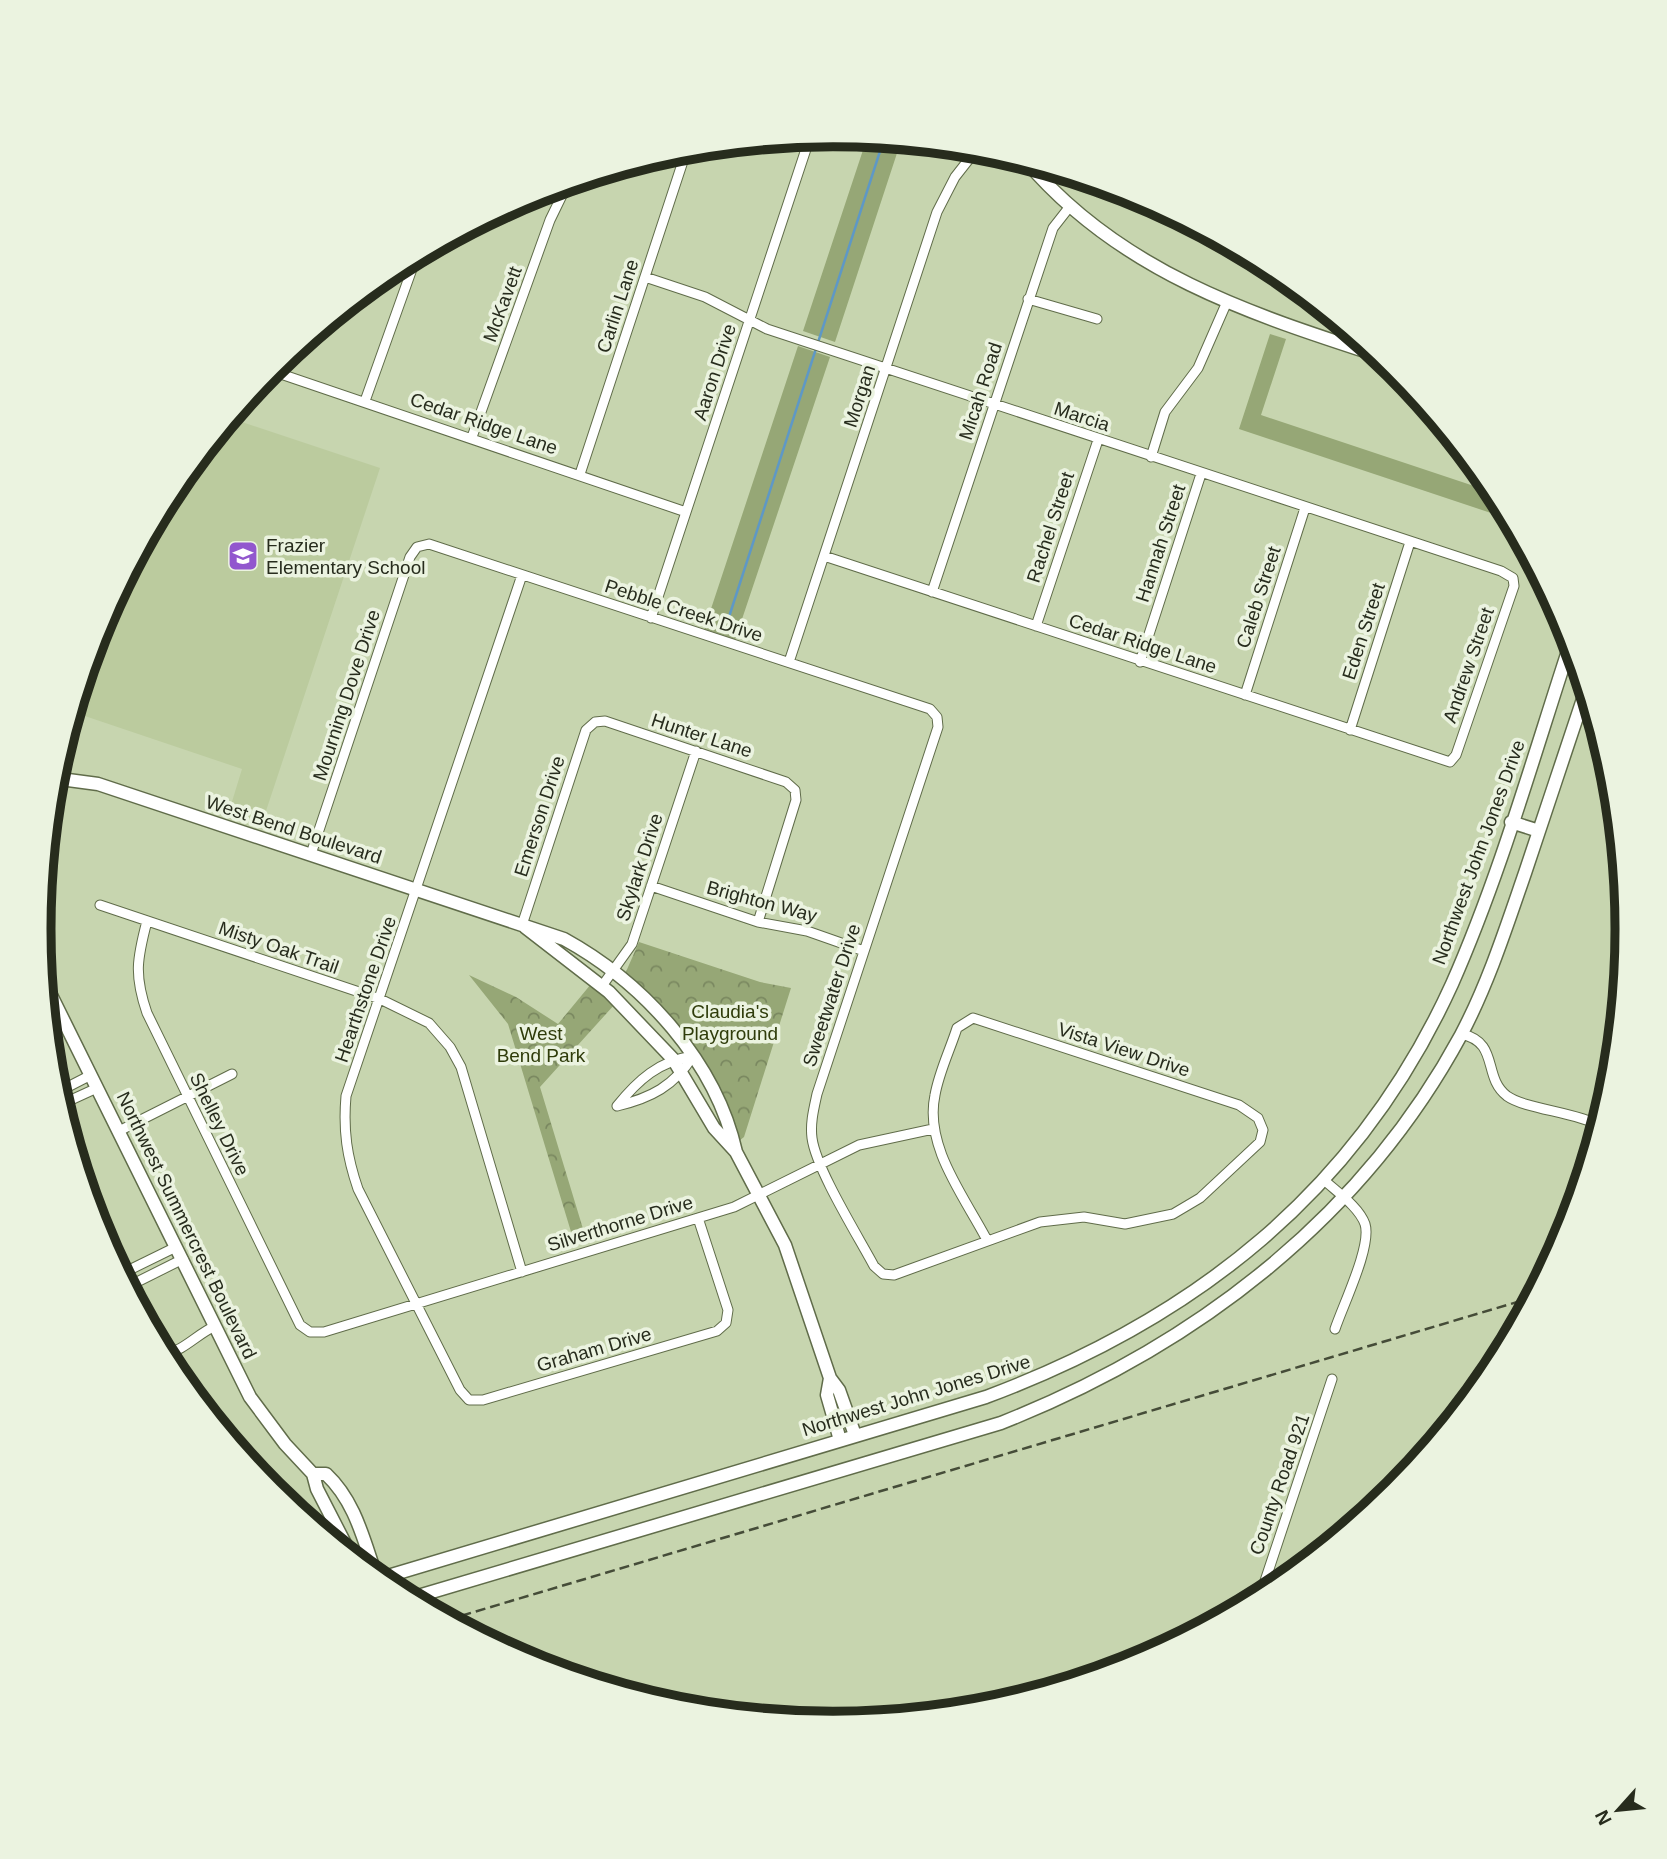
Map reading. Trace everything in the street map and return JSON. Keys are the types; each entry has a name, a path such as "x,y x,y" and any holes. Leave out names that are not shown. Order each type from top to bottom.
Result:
{"main road":[{"path":"1039,174 1071,205 1144,261 1226,304 1358,349"},
{"name":"Northwest John Jones Drive","path":"392,1575 986,1397 1042,1376 1107,1345 1208,1282 1265,1236 1324,1180 1356,1144 1389,1100 1428,1031 1475,930 1567,655"},
{"path":"422,1595 1001,1423 1056,1402 1123,1368 1223,1304 1283,1256 1377,1160 1410,1117 1461,1034 1496,956 1582,701"},
{"name":"West Bend Boulevard","path":"66,780 98,784 564,939 614,973 655,1010 693,1056 729,1120 736,1152"},
{"path":"1511,822 1539,831"},
{"name":"West Bend Boulevard","path":"522,925 602,986 642,1023 673,1059 714,1128 736,1152 785,1245 830,1378 839,1390 855,1435"},
{"name":"Northwest Summercrest Boulevard","path":"54,1001 250,1397 285,1444 313,1474 344,1539"},
{"name":"West Bend Boulevard","path":"830,1378 827,1395 840,1440"},
{"name":"Northwest Summercrest Boulevard","path":"313,1474 326,1474 343,1494 361,1531 371,1560"}],"street":[{"name":"Aaron Drive","path":"651,618 807,148"},
{"name":"Morgan","path":"789,662 937,212 955,177 969,159"},
{"name":"Carlin Lane","path":"580,474 683,162"},
{"name":"McKavett","path":"472,437 550,220 562,196"},
{"name":"Micah Road","path":"932,592 1053,228 1071,205"},
{"path":"365,401 410,272"},
{"name":"Marcia","path":"645,277 705,298 803,341 1513,578"},
{"path":"1028,299 1097,319"},
{"path":"1150,457 1165,412 1198,368 1226,304"},
{"name":"Cedar Ridge Lane","path":"282,374 686,512"},
{"name":"Rachel Street","path":"1036,626 1098,440"},
{"name":"Hannah Street","path":"1140,662 1200,474"},
{"name":"Caleb Street","path":"1245,695 1305,508"},
{"name":"Eden Street","path":"1350,730 1410,542"},
{"name":"Pebble Creek Drive","path":"417,547 429,544 930,709 937,717"},
{"name":"Mourning Dove Drive","path":"311,854 411,557 417,547"},
{"name":"Cedar Ridge Lane","path":"824,556 1450,762"},
{"name":"Hearthstone Drive","path":"469,1400 460,1390 358,1189 347,1157 343,1128 346,1097 522,575"},
{"name":"Andrew Street","path":"1450,762 1456,755 1514,586 1513,578"},
{"name":"Sweetwater Drive","path":"937,717 938,727 817,1094 812,1138 820,1163 874,1266 883,1275 894,1275 987,1240"},
{"name":"Hunter Lane","path":"595,722 605,721 696,751 786,782 795,790 796,800 758,922"},
{"name":"Emerson Drive","path":"522,925 586,730 595,722"},
{"name":"Skylark Drive","path":"602,986 614,973 632,944 696,751"},
{"name":"Brighton Way","path":"651,886 758,922 807,931 864,951"},
{"name":"Misty Oak Trail","path":"100,905 380,999 429,1023 450,1047 461,1067 522,1272"},
{"name":"Shelley Drive","path":"147,921 136,962 138,987 147,1013 300,1325 310,1332"},
{"name":"Vista View Drive","path":"933,1129 935,1094 957,1028 964,1021 973,1018 1238,1105 1258,1118 1264,1130 1260,1142 1200,1198 1173,1214 1125,1224 1084,1217 1062,1218 1040,1222 987,1240"},
{"path":"1461,1034 1475,1037 1487,1051 1497,1087 1509,1098 1592,1121"},
{"path":"693,1056 682,1074 646,1099 617,1106 636,1083 673,1059 693,1056"},
{"path":"119,1131 232,1074"},
{"path":"68,1089 94,1081"},
{"path":"70,1098 94,1081"},
{"path":"933,1129 942,1155 987,1240"},
{"name":"Silverthorne Drive","path":"310,1332 324,1332 698,1218 759,1196 859,1145 933,1129"},
{"path":"1324,1180 1364,1223 1367,1239 1335,1329"},
{"name":"Graham Drive","path":"469,1400 483,1400 717,1331 726,1323 727,1310 698,1218"},
{"path":"128,1270 176,1247"},
{"path":"135,1283 183,1259"},
{"path":"175,1351 194,1343 200,1333 215,1326"},
{"name":"County Road 921","path":"1265,1582 1332,1379"}],"shaded area":[{"name":"Frazier Elementary School","path":"239,421 380,468 260,829 227,818 242,769 81,715 110,630 131,583 183,495"}],"green space":[{"path":"864,148 898,149 835,342 803,331"},
{"path":"1270,334 1286,339 1261,415 1479,488 1496,515 1239,429"},
{"path":"798,346 830,357 735,640 704,630"},
{"name":"Claudia's Playground","path":"639,942 760,982 791,988 744,1137 740,1140 730,1112 625,974"},
{"name":"West Bend Park","path":"469,975 516,997 558,1024 591,984 615,1004 540,1087 587,1242 575,1245 508,1024"}],"waterway":[{"path":"728,620 881,148"}],"railway":[{"path":"459,1616 1522,1300"}],"place":[{"name":"Frazier Elementary School","path":"243,556"}]}
